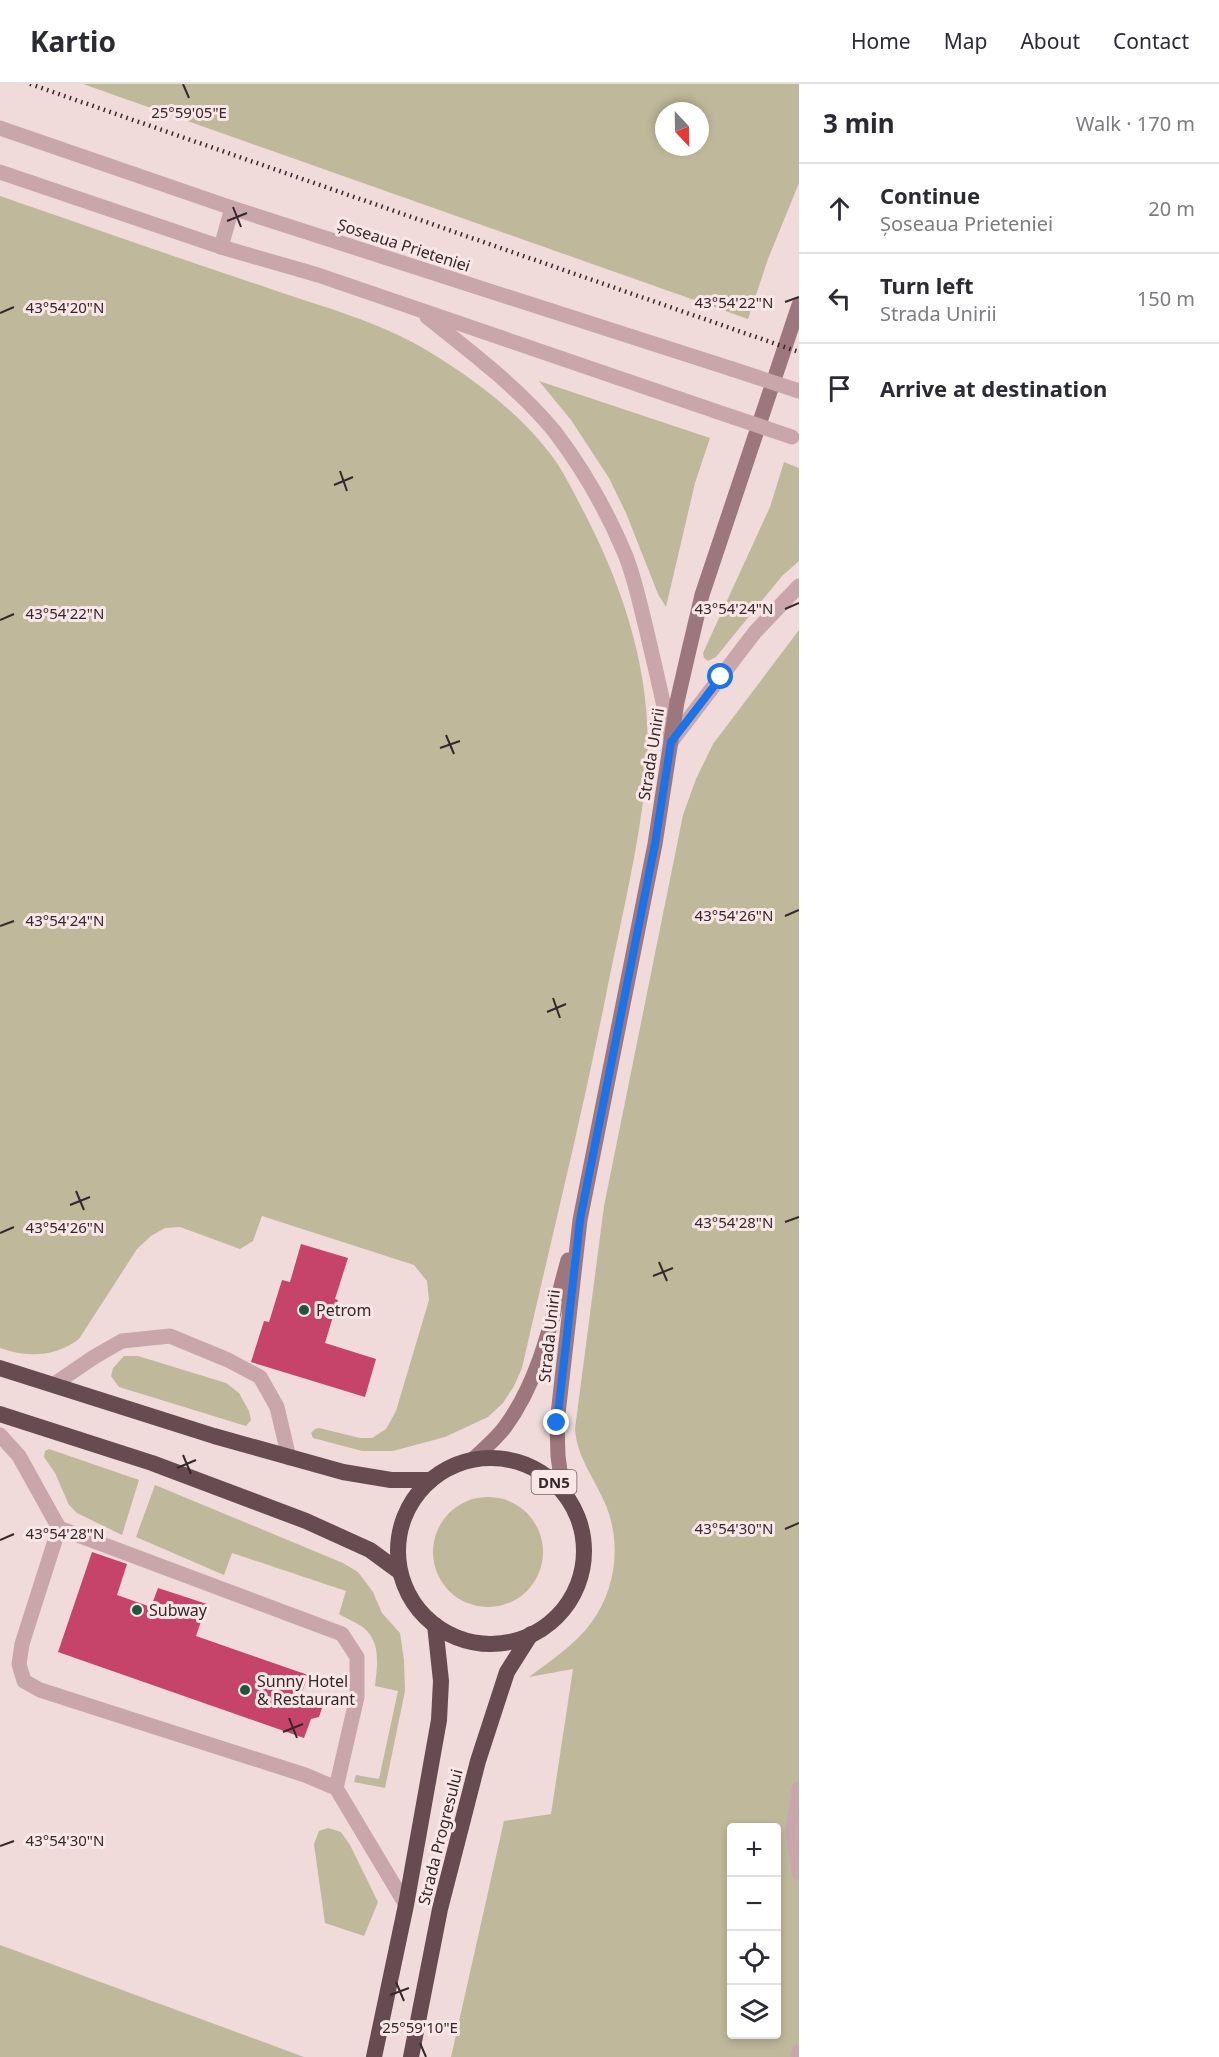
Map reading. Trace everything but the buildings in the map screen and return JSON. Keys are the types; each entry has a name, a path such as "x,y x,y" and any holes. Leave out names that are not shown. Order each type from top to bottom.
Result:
{"highway":[{"path":"0,1368 289,1458 380,1479 431,1480"},
{"path":"0,1414 152,1463 306,1521 370,1550 400,1572"},
{"name":"DN5","path":"500,1459 528,1466 550,1479 573,1508 582,1534 581,1571 576,1588 566,1605 547,1624 531,1634 505,1642 486,1644 459,1638 435,1625 410,1598 400,1572 398,1544 404,1517 418,1493 431,1480 454,1466 472,1460 500,1459"},
{"name":"Strada Progresului","path":"374,2057 406,1905 439,1720 441,1681 435,1625"},
{"name":"Strada Progresului","path":"411,2057 440,1909 478,1761 507,1672 531,1634"}],"main road":[{"name":"Strada Unirii","path":"563,1493 558,1456 557,1423 580,1220 655,844 677,702 702,595 799,305"},
{"name":"Strada Unirii","path":"472,1460 503,1430 522,1402 534,1378 580,1220"}],"street":[{"name":"Șoseaua Prieteniei","path":"0,128 232,208 799,391"},
{"path":"0,172 221,248 318,275 796,438"},
{"path":"221,248 232,208"},
{"path":"419,310 487,365 526,401 554,431 578,464 626,555 637,590 671,742"},
{"path":"671,742 755,632 799,586"},
{"path":"53,1385 122,1341 170,1336 228,1360 260,1377 277,1407 289,1458"},
{"path":"0,1436 19,1456 59,1528 342,1634 357,1657 357,1697 336,1788"},
{"path":"59,1528 22,1644 19,1664 24,1681 40,1690 305,1775 336,1788 406,1905"},
{"path":"799,1789 793,1829 799,1873"},
{"path":"798,2057 799,2052"}],"shaded area":[{"path":"83,84 799,84 799,183 768,259 748,319"},
{"path":"0,196 350,315 390,331 428,351 508,408 535,436 568,481 613,574 634,640 641,673 648,741 646,776 630,881 588,1081 522,1368 503,1403 488,1417 445,1437 393,1451 362,1451 313,1438 311,1433 319,1428 360,1438 372,1438 386,1429 396,1411 429,1300 427,1281 414,1265 262,1216 253,1241 240,1249 180,1227 165,1228 151,1236 137,1249 79,1339 60,1349 41,1354 21,1353 0,1348"},
{"path":"539,381 710,438 695,483 666,607 658,594 626,513 609,478 571,420"},
{"path":"784,462 799,468 799,561 782,576 716,657 708,661 704,658 703,653 770,507"},
{"path":"799,630 799,2057 451,2057 504,1821 551,1814 573,1669 529,1677 585,1631 607,1595 614,1564 615,1548 610,1516 582,1457 575,1429 604,1206 683,815 696,779 713,744"},
{"path":"124,1356 138,1356 226,1383 239,1393 249,1411 251,1420 246,1426 119,1387 111,1376 113,1368"},
{"path":"49,1449 139,1480 122,1535 77,1513 69,1505 55,1473 44,1457 45,1451"},
{"path":"155,1485 343,1563 358,1572 373,1592 382,1613 400,1633 404,1660 405,1691 385,1788 354,1782 356,1775 379,1779 398,1691 375,1686 377,1657 371,1637 361,1626 339,1614 346,1591 232,1553 224,1575 136,1537"},
{"path":"488,1497 509,1501 527,1513 539,1531 543,1552 539,1573 527,1591 509,1603 488,1607 467,1603 449,1591 437,1573 433,1552 437,1531 449,1513 467,1501"},
{"path":"328,1828 341,1832 350,1845 378,1902 364,1936 325,1923 314,1844 319,1831"},
{"path":"0,1945 304,2057 0,2057"}],"railway":[{"path":"30,84 799,352"}],"place":[{"name":"Petrom","path":"304,1310"},
{"name":"Subway","path":"137,1610"},
{"name":"Sunny Hotel & Restaurant","path":"245,1690"}],"route":[{"path":"557,1423 580,1220 655,844 671,742 721,677"}]}
